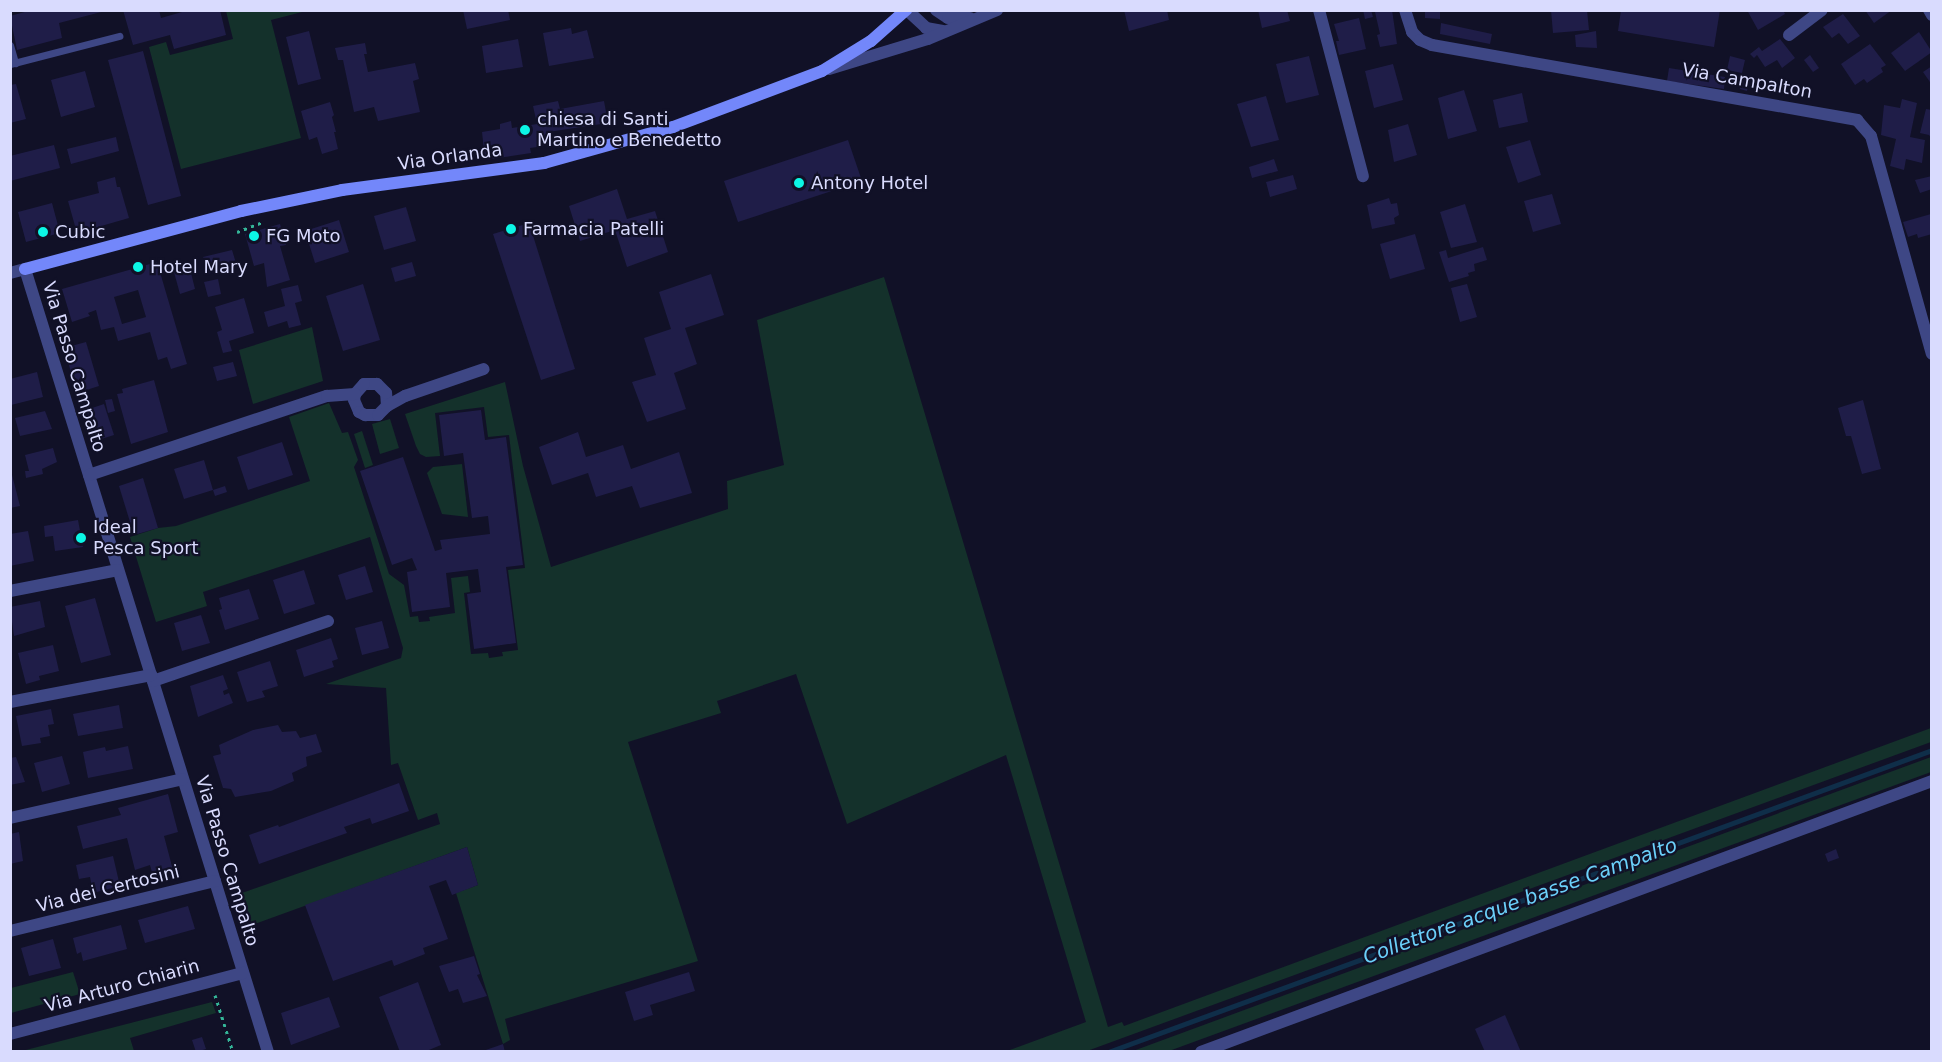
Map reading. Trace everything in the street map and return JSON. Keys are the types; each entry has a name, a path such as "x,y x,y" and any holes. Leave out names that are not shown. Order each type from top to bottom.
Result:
{"main road":[{"name":"Via Orlanda","path":"25,269 241,211 342,190 572,156 673,127 822,71 871,41 907,10"}],"street":[{"path":"907,10 926,28 945,32"},
{"path":"936,10 948,18 967,18 995,11"},
{"path":"1319,10 1363,176"},
{"name":"Via Campalton","path":"1405,10 1412,32 1420,40 1432,45 1857,120 1871,136 1932,354"},
{"path":"1789,35 1821,10"},
{"path":"1929,10 1932,15"},
{"path":"822,71 875,57 995,11"},
{"name":"Via Orlanda","path":"10,273 25,269"},
{"name":"Via Passo Campalto","path":"25,269 268,1052"},
{"path":"355,394 356,406 365,416 378,415 387,406 405,396 484,369"},
{"name":"Via Passo Campalto","path":"89,475 327,396 355,394 364,384 377,384 386,393 387,406"},
{"path":"10,591 118,570"},
{"path":"10,702 152,678 327,621"},
{"path":"10,818 183,779"},
{"path":"1201,1052 1932,781"},
{"name":"Via dei Certosini","path":"10,931 215,881"},
{"name":"Via Arturo Chiarin","path":"10,1034 243,973"}],"lane":[{"path":"10,45 13,63 120,36"}],"path":[{"path":"237,232 261,223"},
{"path":"215,995 233,1052"}],"green space":[{"path":"226,11 306,11 271,20 301,138 181,169 149,47 166,42 170,55 233,39"},
{"path":"884,277 1108,1027 1122,1022 1124,1026 1931,728 1931,742 1087,1051 1007,1051 1086,1022 1006,755 847,824 796,674 717,701 721,713 628,742 698,961 505,1019 510,1040 503,1044 456,893 478,885 467,847 252,925 242,893 440,824 437,813 418,820 398,763 391,765 386,688 326,684 401,658 403,648 370,537 203,592 207,606 156,622 130,537 158,528 176,526 310,481 289,417 329,403 342,433 348,432 358,460 354,467 389,574 404,585 410,617 418,616 419,622 430,621 429,617 455,613 451,578 468,576 470,592 464,593 471,654 488,653 489,658 503,656 502,652 518,650 508,570 525,568 509,435 488,437 484,407 435,413 440,456 426,457 420,454 416,446 405,414 505,382 523,466 551,567 728,509 727,481 784,465 757,320"},
{"path":"312,327 323,381 253,404 239,350"},
{"path":"390,419 399,448 380,454 372,424"},
{"path":"362,431 373,465 365,468 354,434"},
{"path":"462,464 468,517 442,514 427,473 433,467"},
{"path":"1931,757 1931,772 1169,1051 1133,1051"},
{"path":"73,972 80,994 11,1013 11,988"},
{"path":"212,1002 216,1013 130,1038 134,1051 22,1051"}],"building":[{"path":"32,10 105,11 59,23 62,38 17,50 10,16"},
{"path":"123,10 159,10 161,18 189,10 220,10 226,35 174,49 170,35 133,45"},
{"path":"463,10 508,10 510,20 467,29"},
{"path":"1124,10 1167,10 1169,20 1129,31"},
{"path":"1258,10 1287,10 1290,21 1262,28"},
{"path":"1363,10 1371,10 1373,17 1365,19"},
{"path":"1392,10 1397,44 1380,47 1377,35 1380,34 1375,12"},
{"path":"1425,10 1440,10 1440,19 1425,18"},
{"path":"1551,10 1587,10 1589,30 1553,33"},
{"path":"1621,10 1720,10 1714,47 1618,31"},
{"path":"1747,10 1783,10 1785,14 1758,30"},
{"path":"1865,10 1892,10 1874,23"},
{"path":"1843,14 1860,36 1848,44 1839,33 1832,38 1823,27"},
{"path":"1359,18 1366,49 1339,55 1336,41 1339,41 1334,24"},
{"path":"1441,23 1492,34 1490,44 1440,34"},
{"path":"571,28 572,34 587,30 594,58 549,66 543,33"},
{"path":"309,31 321,79 298,85 286,37"},
{"path":"1596,31 1597,48 1576,47 1575,35"},
{"path":"1919,32 1932,52 1905,71 1891,53"},
{"path":"518,39 523,67 486,73 482,46"},
{"path":"1780,39 1795,58 1782,68 1777,60 1765,67 1757,55 1754,58 1750,54 1759,47 1762,51"},
{"path":"365,43 367,54 364,54 368,72 415,63 419,79 413,81 420,112 378,121 374,107 354,112 343,60 338,60 335,48"},
{"path":"1870,44 1886,65 1881,68 1883,72 1867,83 1864,79 1855,85 1841,64"},
{"path":"143,51 181,196 148,205 108,60"},
{"path":"1810,55 1819,68 1813,72 1804,60"},
{"path":"1309,56 1319,95 1286,103 1276,64"},
{"path":"1730,56 1745,60 1742,73 1727,70"},
{"path":"1393,64 1403,100 1374,108 1365,71"},
{"path":"1932,66 1932,85 1923,72"},
{"path":"1669,68 1725,77 1724,89 1667,81"},
{"path":"85,71 95,107 61,117 51,80"},
{"path":"1742,78 1750,79 1747,91 1740,89"},
{"path":"16,84 26,119 10,123 10,85"},
{"path":"1464,90 1477,131 1448,139 1438,98"},
{"path":"1522,93 1528,122 1499,128 1493,100"},
{"path":"1266,96 1279,140 1251,147 1237,104"},
{"path":"1902,99 1917,103 1910,137 1925,140 1922,163 1906,159 1904,170 1890,166 1896,139 1881,135 1884,105 1900,108"},
{"name":"chiesa di Santi Martino e Benedetto","path":"558,101 560,109 604,101 608,123 548,132 549,142 544,146 530,148 531,153 485,160 482,132 500,129 500,124 511,121 512,128 537,124 533,106"},
{"path":"330,102 338,149 322,154 317,137 309,140 301,111"},
{"path":"1926,109 1932,110 1932,139 1929,135 1920,133"},
{"path":"1408,124 1417,155 1394,162 1388,130"},
{"path":"116,137 119,151 71,164 67,149"},
{"path":"848,140 862,181 738,222 724,181"},
{"path":"1530,140 1541,175 1518,183 1506,147"},
{"path":"54,145 60,168 10,181 10,156"},
{"path":"1274,159 1278,171 1252,178 1249,167"},
{"path":"1293,175 1297,189 1270,197 1266,182"},
{"path":"1932,176 1932,189 1920,193 1915,180"},
{"path":"115,177 129,218 77,233 68,201 99,193 97,182"},
{"path":"617,189 627,219 655,211 668,252 627,267 615,230 580,241 569,206"},
{"path":"1552,194 1561,224 1533,232 1524,201"},
{"path":"1389,198 1391,204 1397,203 1399,215 1394,218 1395,224 1372,229 1367,205"},
{"path":"52,203 60,233 26,242 18,212"},
{"path":"1465,204 1477,242 1451,248 1440,212"},
{"path":"406,207 416,241 384,250 374,216"},
{"path":"1931,214 1932,234 1918,238 1917,234 1908,237 1903,222"},
{"path":"339,220 349,252 315,263 305,231"},
{"path":"529,223 575,369 541,380 493,234"},
{"path":"280,224 286,245 280,246 290,280 267,287 264,263 254,266 245,234"},
{"path":"1415,234 1425,269 1390,279 1380,244"},
{"path":"1483,247 1487,260 1474,264 1475,271 1468,273 1469,276 1449,282 1439,252 1446,250 1448,258"},
{"path":"232,250 236,263 219,267 220,271 207,274 203,257"},
{"path":"188,261 195,289 180,294 172,265"},
{"path":"157,262 187,364 171,369 167,357 158,360 150,332 118,341 114,327 101,330 96,310 88,313 90,316 72,322 62,289","holes":["138,290 146,317 122,324 114,297"]},
{"path":"412,262 416,276 395,282 391,268"},
{"path":"711,274 724,315 685,328 697,364 674,373 686,409 647,422 632,382 656,375 644,338 671,329 659,292"},
{"path":"218,279 221,294 208,297 204,282"},
{"path":"363,284 380,340 343,351 326,296"},
{"path":"1467,284 1477,317 1460,322 1451,288"},
{"path":"298,285 302,301 295,303 301,325 289,328 287,321 268,327 264,312 285,306 281,289"},
{"path":"244,298 254,333 229,341 232,351 223,353 217,332 222,330 215,307"},
{"path":"86,342 99,386 77,393 64,348"},
{"path":"233,362 237,376 217,381 213,367"},
{"path":"37,372 43,397 11,405 10,379"},
{"path":"154,380 168,432 131,444 117,394 123,393 122,389"},
{"path":"112,399 115,411 108,413 105,400"},
{"path":"1863,400 1881,469 1862,474 1851,436 1846,436 1838,408"},
{"path":"104,404 114,435 98,440 86,410"},
{"path":"481,410 485,440 506,437 523,565 506,567 516,643 474,649 467,594 481,592 478,569 446,573 450,607 412,612 407,572 417,570 412,558 392,565 360,471 403,457 435,551 442,549 440,540 490,534 488,516 472,518 463,453 444,456 439,415"},
{"path":"45,411 52,429 20,436 15,418"},
{"path":"578,432 586,457 623,445 631,469 679,452 692,493 640,508 632,486 596,497 588,473 552,485 539,447"},
{"path":"282,442 293,475 248,490 237,457"},
{"path":"53,448 57,462 42,469 43,474 26,478 25,471 29,471 25,455"},
{"path":"204,460 213,490 184,499 174,469"},
{"path":"10,467 20,506 10,508"},
{"path":"143,478 158,528 134,535 119,486"},
{"path":"225,486 227,492 215,496 213,490"},
{"path":"78,520 83,547 55,551 53,536 45,537 44,526"},
{"path":"28,531 34,561 10,566 10,534"},
{"path":"365,566 373,592 346,600 338,575"},
{"path":"304,570 315,604 284,614 273,580"},
{"path":"249,589 259,619 225,630 219,610 222,609 219,598"},
{"path":"95,598 111,655 81,663 65,606"},
{"path":"40,601 45,627 14,636 10,607"},
{"path":"201,615 210,643 182,651 174,623"},
{"path":"382,621 389,648 362,655 355,628"},
{"path":"331,638 338,659 332,661 334,667 304,677 296,650"},
{"path":"53,645 59,671 39,676 40,680 26,684 18,653"},
{"path":"270,661 278,686 262,691 265,697 247,702 237,672"},
{"path":"223,675 228,689 223,691 224,695 229,693 233,703 198,717 190,686"},
{"path":"119,705 123,728 78,736 73,714"},
{"path":"51,709 54,724 48,725 50,736 40,738 41,743 22,746 16,716"},
{"path":"278,725 282,732 296,731 300,738 316,734 322,752 306,757 307,766 292,773 294,781 271,791 235,797 231,789 223,788 213,756 221,754 219,745 253,730"},
{"path":"128,746 133,769 88,778 83,752 105,747 106,751"},
{"path":"62,756 70,784 42,792 34,763"},
{"path":"16,757 25,782 10,785 10,758"},
{"path":"399,783 409,811 372,824 370,818 344,827 347,833 259,864 249,835 278,825 279,827"},
{"path":"168,794 178,832 164,836 173,870 153,876 150,865 135,870 127,838 83,849 77,826 121,815 118,808"},
{"path":"19,832 23,861 10,864 10,834"},
{"path":"467,847 478,885 452,895 446,880 429,886 448,939 423,948 425,954 394,966 392,960 333,981 305,905"},
{"path":"1836,849 1839,858 1828,862 1825,854"},
{"path":"113,856 120,886 93,893 90,877 79,879 76,865"},
{"path":"188,906 195,929 145,943 138,920"},
{"path":"121,925 127,949 83,961 81,952 77,954 73,938"},
{"path":"53,939 61,968 29,976 21,948"},
{"path":"474,956 480,974 477,975 487,996 463,1003 458,989 449,992 439,966"},
{"path":"689,972 695,991 650,1005 653,1015 634,1021 625,992"},
{"path":"418,982 441,1045 424,1052 400,1052 379,997"},
{"path":"329,997 340,1027 291,1045 281,1013"},
{"path":"1505,1015 1521,1052 1485,1052 1475,1029"},
{"path":"202,1037 206,1049 196,1052 192,1040"},
{"path":"503,1044 505,1052 483,1052 483,1051"}],"waterway":[{"name":"Collettore acque basse Campalto","path":"1108,1052 1932,750"}],"place":[{"name":"chiesa di Santi Martino e Benedetto","path":"525,130"},
{"name":"Antony Hotel","path":"799,183"},
{"name":"Farmacia Patelli","path":"511,229"},
{"name":"Cubic","path":"43,232"},
{"name":"FG Moto","path":"254,236"},
{"name":"Hotel Mary","path":"138,267"},
{"name":"Ideal Pesca Sport","path":"81,538"}]}
